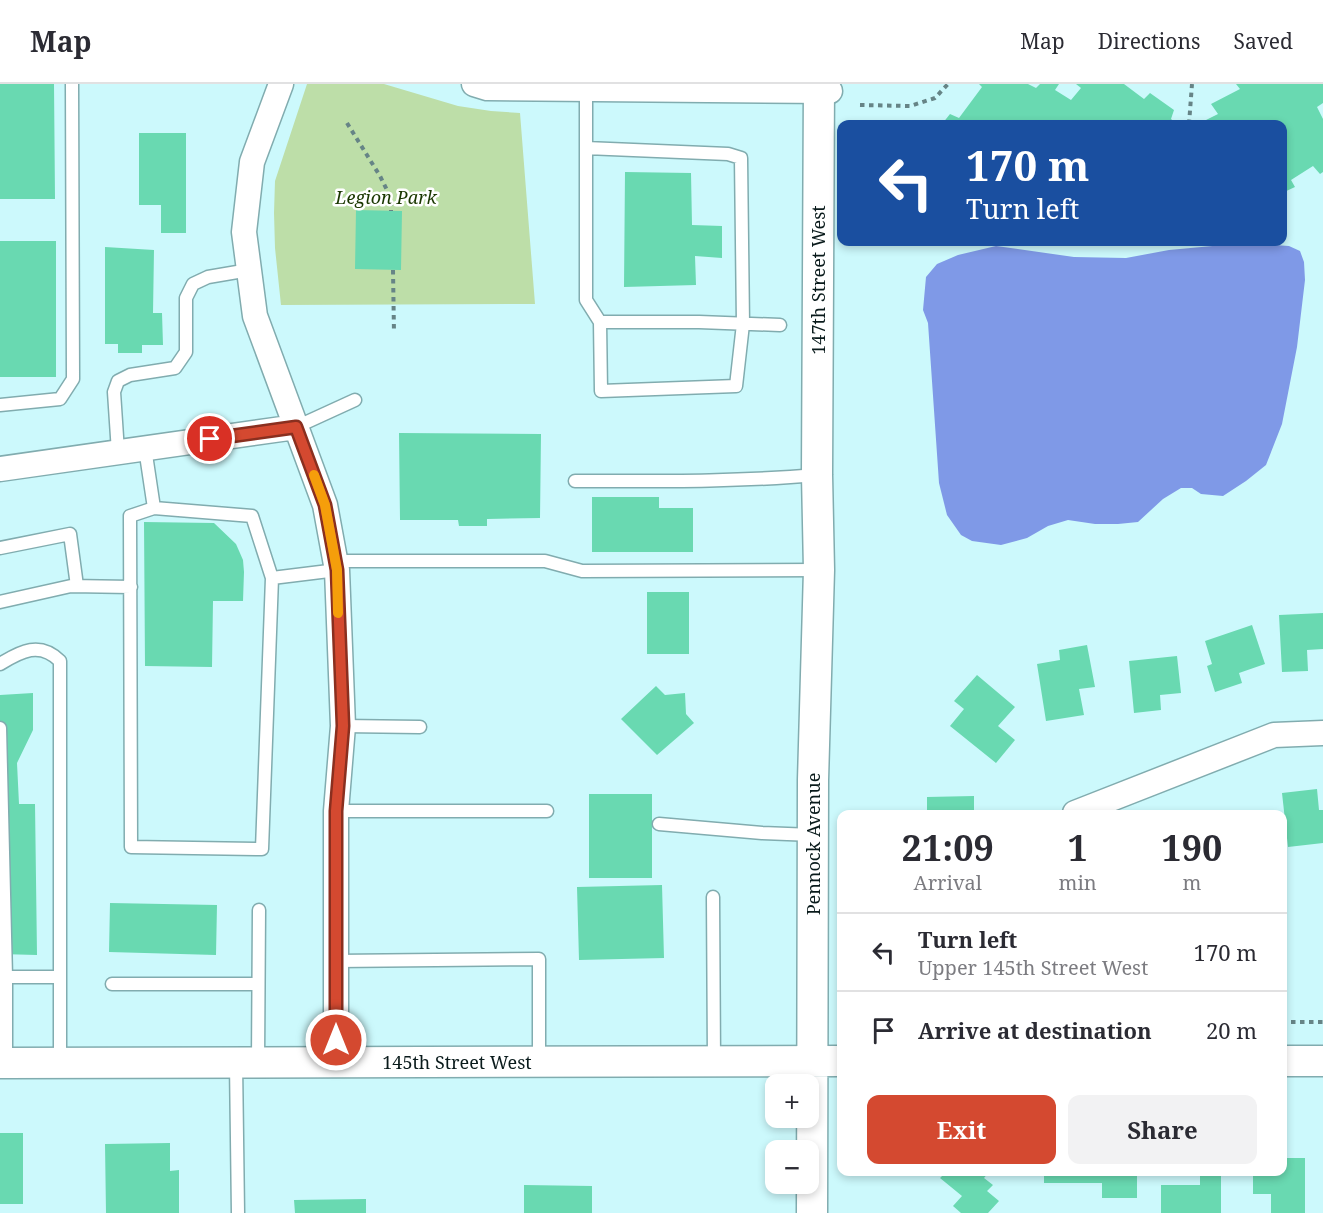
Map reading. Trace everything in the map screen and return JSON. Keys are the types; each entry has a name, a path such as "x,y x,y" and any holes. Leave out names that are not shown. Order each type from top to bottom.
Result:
{"street":[{"path":"281,84 252,162 244,232 255,316 325,505 336,565 343,726 336,811 336,1062"},
{"path":"474,84 487,88 822,89"},
{"name":"147th Street West","path":"817,476 822,89"},
{"path":"0,469 296,427"},
{"name":"Pennock Avenue","path":"812,1213 813,780 819,570 817,476"},
{"path":"1083,810 1274,735 1323,733"},
{"name":"145th Street West","path":"3,1063 837,1060"},
{"path":"1287,1060 1323,1060"}],"lane":[{"path":"0,405 60,399 73,379 72,84"},
{"path":"586,88 586,148 586,300 600,322 601,391 736,386 743,324 741,158 728,154 586,148"},
{"path":"118,452 114,392 118,381 130,375 175,368 186,352 186,298 193,284 208,277 249,270"},
{"path":"600,322 780,325"},
{"path":"296,427 356,400"},
{"path":"145,448 154,508"},
{"path":"575,481 676,482 817,476"},
{"path":"154,508 252,516 272,578 262,849 131,847 130,516 154,508"},
{"path":"0,548 70,534 77,586"},
{"path":"272,578 336,565 545,561 582,571 819,570"},
{"path":"0,602 71,586 131,587"},
{"path":"0,664 19,652 37,650 52,652 60,661 60,1063"},
{"path":"343,726 420,727"},
{"path":"0,728 3,1063"},
{"path":"336,811 546,811"},
{"path":"659,824 813,836"},
{"path":"713,897 714,1061"},
{"path":"238,1213 247,1063 258,984 259,910"},
{"path":"336,961 539,959 539,1061"},
{"path":"3,977 60,977"},
{"path":"112,984 258,984"}],"path":[{"path":"860,105 910,106 935,98 948,84"},
{"path":"1189,120 1192,84"},
{"path":"347,123 384,184 391,198 391,211"},
{"path":"393,270 394,333"},
{"path":"1287,1022 1323,1022"}],"green space":[{"name":"Legion Park","path":"307,84 384,84 458,106 520,113 535,304 281,305 275,248 275,181"}],"water":[{"path":"996,246 1074,257 1126,258 1169,250 1212,246 1287,246 1300,251 1304,262 1305,280 1297,347 1282,424 1266,465 1223,496 1201,494 1192,488 1181,488 1163,499 1138,522 1095,524 1068,520 1048,526 1027,538 1001,545 972,541 961,535 947,515 939,483 928,323 923,310 926,277 937,264 958,255"}],"building":[{"path":"0,84 54,84 55,199 0,199"},
{"path":"979,84 1028,84 1036,88 1040,84 1059,84 1055,90 1071,100 1081,88 1076,84 1124,84 1144,99 1150,93 1174,110 1172,120 945,120 950,114 959,118 982,87"},
{"path":"1236,84 1323,84 1323,103 1317,107 1323,119 1323,172 1320,174 1313,166 1291,180 1295,187 1287,191 1287,120 1206,120 1218,114 1211,104 1240,89"},
{"path":"139,133 186,133 186,233 161,233 161,205 139,205"},
{"path":"625,172 691,173 692,225 722,226 722,258 695,256 696,285 624,287"},
{"path":"356,210 402,211 401,270 355,269"},
{"path":"0,241 56,241 56,377 0,377"},
{"path":"105,247 154,250 153,313 162,313 163,345 142,345 142,353 118,353 118,344 105,344"},
{"path":"399,433 541,434 540,518 487,519 487,526 459,526 458,520 400,520"},
{"path":"592,497 659,497 659,508 693,508 693,552 592,552"},
{"path":"144,522 214,523 236,544 243,560 243,601 213,601 212,667 145,666"},
{"path":"647,592 689,592 689,654 647,654"},
{"path":"1323,613 1323,649 1307,650 1308,671 1282,672 1279,615"},
{"path":"1252,625 1265,664 1239,673 1242,683 1215,692 1207,666 1212,664 1205,641"},
{"path":"1087,645 1095,687 1079,689 1084,715 1046,721 1037,664 1060,660 1059,650"},
{"path":"1177,656 1181,693 1160,695 1161,710 1134,713 1129,661"},
{"path":"977,675 1015,707 998,726 1015,740 996,763 950,726 964,709 954,701"},
{"path":"656,686 665,695 685,693 686,714 694,723 657,755 621,719"},
{"path":"33,693 33,730 17,763 19,804 35,804 37,955 0,954 0,695"},
{"path":"1317,789 1319,810 1323,810 1323,843 1288,847 1287,810 1284,810 1282,793"},
{"path":"589,794 652,794 652,878 589,878"},
{"path":"974,796 974,810 927,810 927,797"},
{"path":"662,885 664,958 579,960 577,887"},
{"path":"110,903 217,905 216,955 109,952"},
{"path":"0,1133 23,1133 23,1204 0,1204"},
{"path":"170,1143 170,1171 179,1170 179,1213 106,1213 105,1144"},
{"path":"1287,1158 1305,1158 1305,1213 1271,1213 1271,1194 1253,1194 1253,1176 1287,1176"},
{"path":"942,1176 986,1176 984,1178 993,1185 987,1191 999,1201 988,1213 961,1213 953,1206 962,1196 940,1178"},
{"path":"1044,1176 1137,1176 1137,1198 1102,1198 1102,1183 1044,1183"},
{"path":"1200,1176 1221,1176 1221,1213 1161,1213 1161,1185 1200,1185"},
{"path":"524,1185 592,1186 592,1213 524,1213"},
{"path":"366,1199 366,1213 295,1213 294,1200"}],"slow traffic":[{"path":"314,475 325,505 337,570 338,613"}],"route":[{"path":"210,439 296,427 325,505 337,570 343,726 336,811 336,1040"}]}
